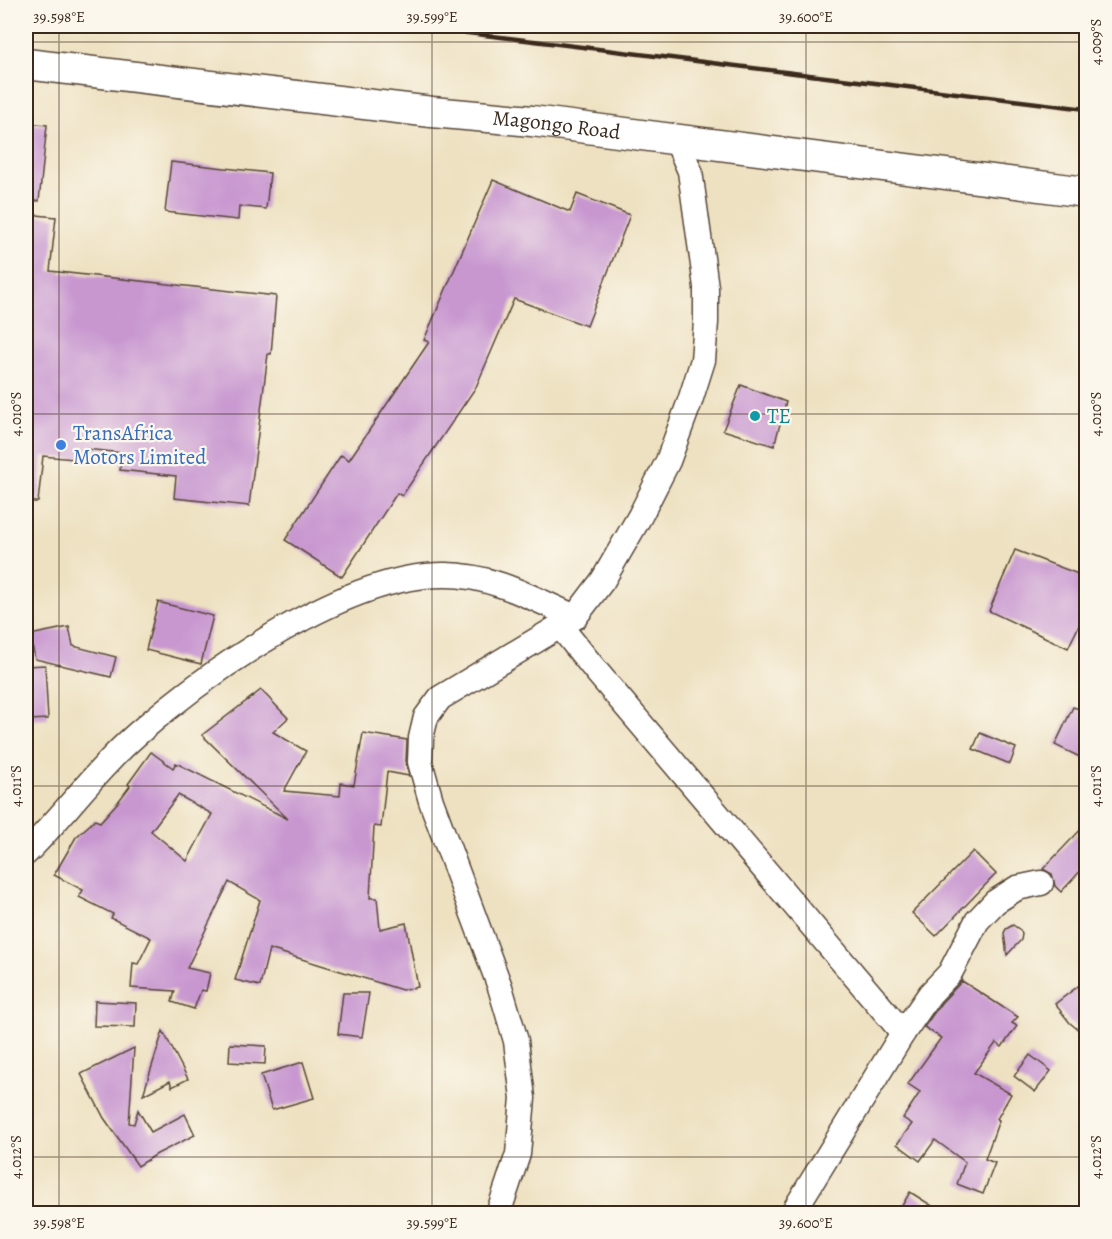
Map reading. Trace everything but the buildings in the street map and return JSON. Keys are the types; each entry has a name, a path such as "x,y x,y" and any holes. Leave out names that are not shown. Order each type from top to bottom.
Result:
{"street":[{"name":"Magongo Road","path":"26,64 432,112 532,121 1086,192"},
{"path":"498,1214 518,1154 523,1098 516,1041 500,987 431,801 420,762 421,738 426,717 440,698 567,621 603,580 658,479 690,401 703,360 706,322 706,287 690,171 676,140"},
{"path":"26,854 96,776 137,735 209,677 295,623 346,599 406,578 448,575 495,583 567,621 597,672 903,1033"},
{"path":"792,1214 903,1033 930,994 950,973 977,921 995,902 1017,888 1041,883"}],"railway":[{"path":"411,26 1086,109"}],"place":[{"name":"TE","path":"755,416"},
{"name":"TransAfrica Motors Limited","path":"61,445"}]}
